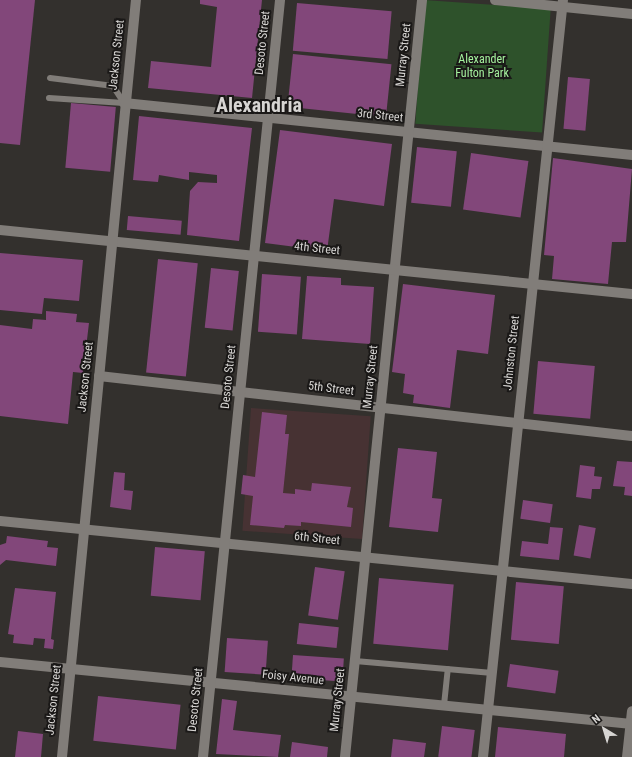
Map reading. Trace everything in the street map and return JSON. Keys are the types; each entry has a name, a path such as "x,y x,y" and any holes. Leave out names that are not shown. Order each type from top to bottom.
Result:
{"street":[{"name":"Jackson Street","path":"62,757 124,103 136,0"},
{"name":"Desoto Street","path":"203,757 280,0"},
{"name":"Murray Street","path":"345,757 422,0"},
{"path":"495,0 562,3 632,14"},
{"name":"Johnston Street","path":"483,757 562,3"},
{"name":"3rd Street","path":"124,103 632,155"},
{"name":"4th Street","path":"0,230 632,294"},
{"name":"5th Street","path":"99,376 632,436"},
{"name":"6th Street","path":"0,521 632,584"},
{"name":"Foisy Avenue","path":"0,662 631,724"},
{"path":"627,757 632,711"}],"lane":[{"path":"545,0 562,3"},
{"path":"50,78 114,86 124,103"},
{"path":"49,98 124,103"},
{"path":"355,661 492,673"},
{"path":"444,705 448,670"}],"shaded area":[{"path":"251,408 371,416 362,539 242,531"}],"green space":[{"name":"Alexander Fulton Park","path":"424,0 551,9 542,133 415,124"}],"building":[{"path":"0,0 35,0 20,145 0,143"},
{"path":"200,0 262,0 252,98 148,88 151,61 211,67 217,7 200,4"},
{"path":"297,3 392,11 387,59 293,51"},
{"path":"293,54 391,64 386,117 287,107"},
{"path":"568,77 590,79 585,131 563,129"},
{"path":"71,103 116,107 110,172 65,168"},
{"path":"139,116 252,128 239,241 187,235 190,191 198,182 217,183 217,175 189,172 189,180 159,175 158,182 133,180"},
{"path":"280,130 392,144 384,206 334,199 327,251 265,243"},
{"path":"417,147 457,151 451,207 411,203"},
{"path":"471,153 528,161 521,218 463,209"},
{"path":"553,158 632,169 626,242 612,242 608,284 552,279 554,256 544,255"},
{"path":"128,216 182,221 181,235 127,230"},
{"path":"0,253 83,260 79,301 44,298 42,314 0,310"},
{"path":"158,259 198,263 186,377 146,372"},
{"path":"211,268 239,271 233,331 205,328"},
{"path":"262,274 301,277 297,335 258,332"},
{"path":"307,276 341,278 341,285 374,287 370,344 302,339"},
{"path":"403,284 495,295 488,354 457,350 450,408 413,403 414,395 403,393 405,374 392,372"},
{"path":"46,311 77,314 76,322 89,323 83,373 73,372 68,424 0,416 0,325 32,329 33,319 46,320"},
{"path":"538,361 595,366 590,419 533,414"},
{"path":"262,412 287,415 285,434 289,434 283,493 295,494 295,489 311,491 312,483 351,487 347,507 353,508 351,527 301,522 301,526 285,525 284,528 250,525 253,496 241,494 243,475 255,477"},
{"path":"398,448 437,452 432,498 442,499 438,532 389,527"},
{"path":"617,461 632,462 632,496 624,495 625,487 613,486"},
{"path":"580,465 595,467 594,476 602,477 600,489 592,489 591,499 576,497"},
{"path":"114,472 125,473 124,490 133,491 131,510 110,507"},
{"path":"523,500 553,504 550,523 520,519"},
{"path":"579,525 596,528 590,558 574,556"},
{"path":"550,527 563,528 559,560 520,556 522,541 548,544"},
{"path":"7,536 48,541 47,547 58,548 56,566 6,560 0,565 0,545 6,543"},
{"path":"155,547 205,551 201,600 151,596"},
{"path":"315,567 345,571 338,620 308,616"},
{"path":"379,578 454,585 448,650 373,644"},
{"path":"516,582 564,586 559,644 511,640"},
{"path":"15,588 56,592 51,639 54,640 53,649 44,648 45,639 34,638 33,645 13,643 14,635 8,634"},
{"path":"299,623 339,627 337,648 297,644"},
{"path":"227,638 268,641 266,675 225,672"},
{"path":"293,655 344,659 342,682 291,678"},
{"path":"510,664 559,671 555,694 507,687"},
{"path":"98,696 181,705 176,749 93,741"},
{"path":"222,699 237,701 233,730 281,735 278,757 216,754"},
{"path":"442,726 475,730 471,757 438,757"},
{"path":"498,727 566,734 564,757 495,757"},
{"path":"18,731 43,734 41,757 15,757"},
{"path":"393,739 426,743 424,757 391,757"},
{"path":"292,742 328,747 327,757 290,757"}],"district":[{"name":"Alexandria","path":"259,105"}]}
